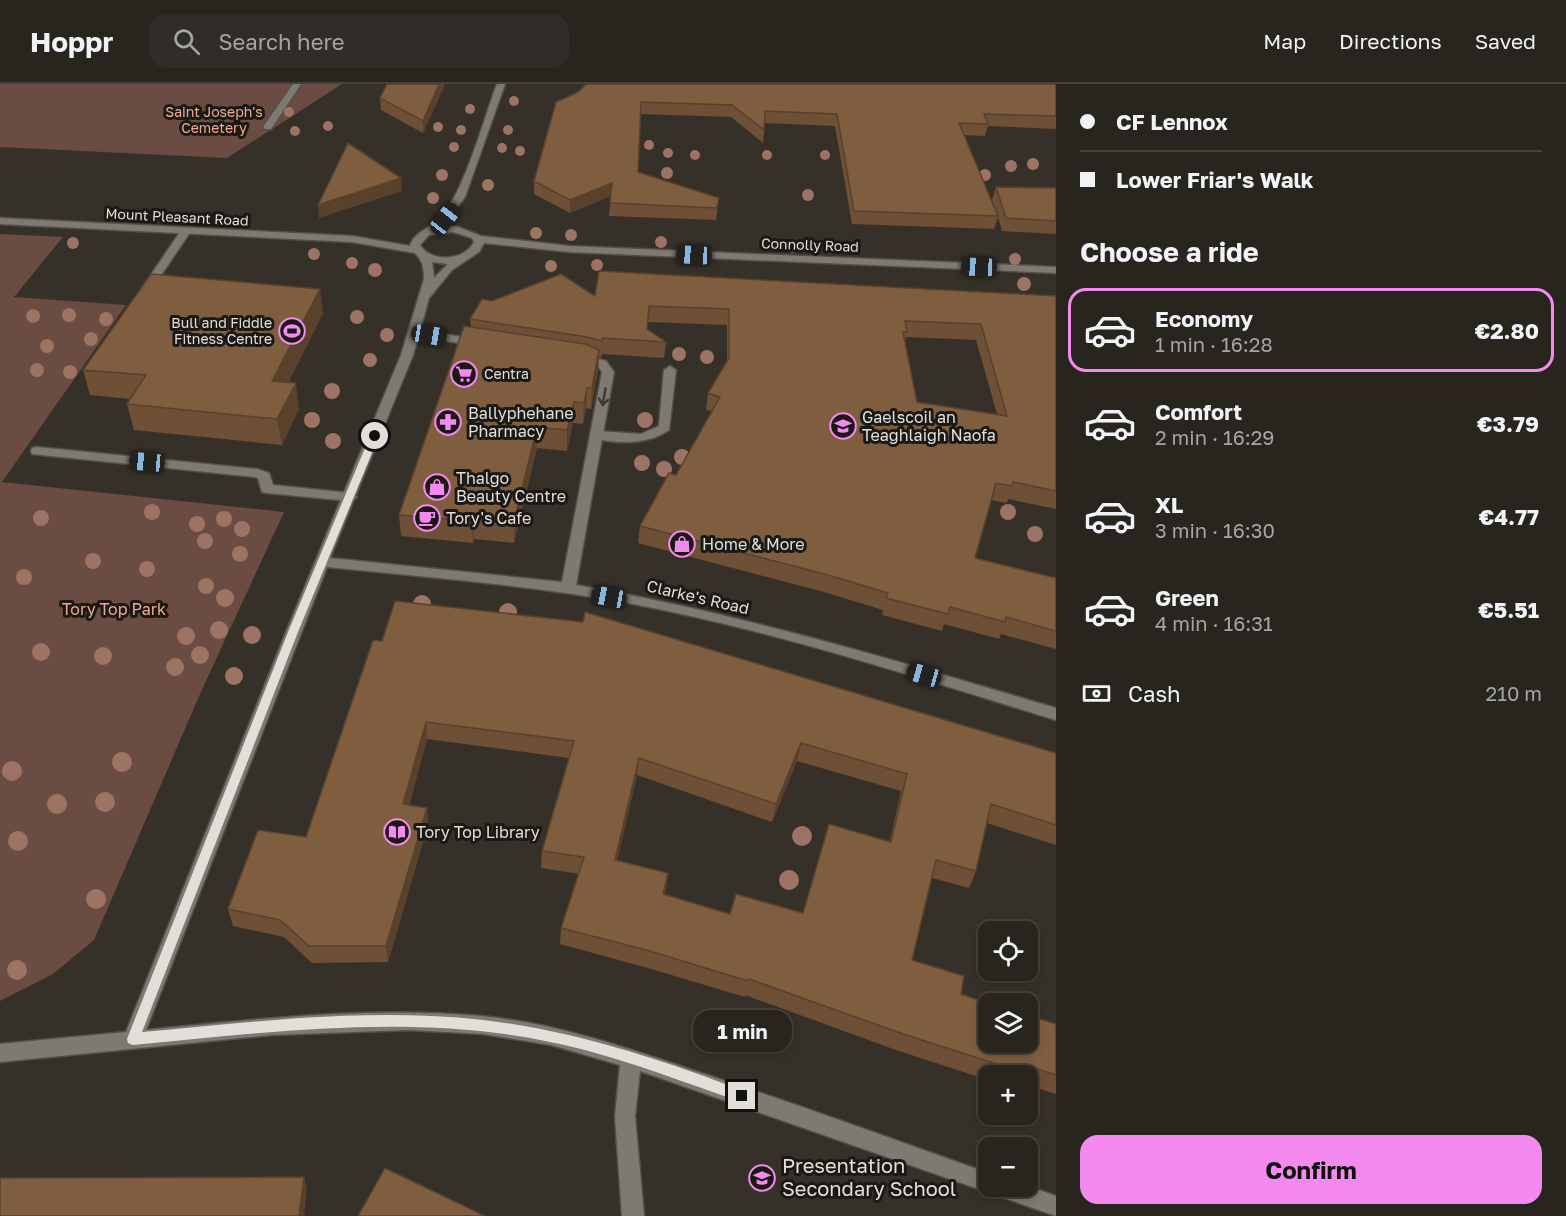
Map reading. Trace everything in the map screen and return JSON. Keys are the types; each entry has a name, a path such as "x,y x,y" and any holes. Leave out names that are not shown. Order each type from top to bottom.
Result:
{"street":[{"path":"268,128 297,84"},
{"path":"424,299 447,268 479,254 475,236 460,222 458,212 460,197 501,84"},
{"path":"352,239 420,236 433,230 445,219 460,197"},
{"name":"Mount Pleasant Road","path":"0,221 352,239"},
{"name":"Connolly Road","path":"433,230 454,229 475,236 563,249"},
{"path":"147,288 186,231"},
{"path":"133,1039 293,632 350,497 414,333 429,279 429,267 415,245 420,236"},
{"path":"352,239 421,253"},
{"name":"Connolly Road","path":"421,253 445,260 479,254 563,249 1056,270"},
{"path":"414,333 491,345"},
{"path":"562,356 602,363 608,372 568,588"},
{"path":"597,435 640,438 656,435 665,427 670,370"},
{"path":"37,452 256,473 264,476 267,489 350,497"},
{"name":"Clarke's Road","path":"324,561 568,588 692,613 780,634 1056,714"},
{"path":"0,1053 272,1026 409,1021 518,1030 551,1036 631,1059 784,1110 978,1179"},
{"path":"631,1059 625,1116 633,1216"},
{"path":"1028,1197 1056,1207"}],"green space":[{"name":"Saint Joseph's Cemetery","path":"0,84 342,84 227,158 0,147"},
{"name":"Tory Top Park","path":"0,234 63,237 14,297 126,305 2,482 284,512 200,694 94,940 53,974 0,1001"}],"building":[{"path":"387,84 439,84 423,121 380,98"},
{"path":"586,84 1056,84 1056,116 984,114 988,124 959,123 998,216 854,211 837,114 765,111 764,130 732,105 641,102 638,172 719,198 717,208 610,203 612,183 570,200 534,181 556,102 578,92"},
{"path":"348,143 401,178 318,205"},
{"path":"996,187 1056,188 1056,221 1006,218"},
{"path":"599,271 1056,296 1056,491 1013,482 1012,486 996,483 975,558 1056,578 1056,631 1006,617 1005,622 950,607 948,614 886,598 888,593 828,575 640,526 669,473 676,475 720,397 708,393 729,358 729,309 649,306 647,329 666,342 602,338 602,341 470,319 482,299 492,301 561,274 595,296","holes":["905,321 981,324 1007,416 917,402 903,332 907,332"]},
{"path":"151,274 320,289 272,381 296,383 277,419 127,404 146,375 83,370"},
{"path":"464,326 585,344 599,350 592,388 587,388 584,403 574,402 567,430 537,427 514,522 399,515"},
{"path":"395,601 583,622 585,612 1056,753 1056,825 991,804 976,871 936,860 912,960 964,976 961,994 978,1000 978,1053 1038,1053 1038,1018 1056,1024 1056,1075 1038,1069 1038,1065 1000,1065 903,1034 749,979 748,981 650,951 561,928 584,857 542,851 574,741 426,722 403,804 427,808 386,946 309,946 280,920 228,909 258,830 306,837 373,640 382,641","holes":["801,743 907,774 891,842 829,824 803,913 736,894 730,914 663,894 668,873 615,860 639,758 776,804"]},
{"path":"385,1168 485,1216 358,1216"},
{"path":"304,1177 299,1216 0,1216 0,1178"}],"place":[{"name":"Bull and Fiddle Fitness Centre","path":"292,331"},
{"name":"Centra","path":"464,374"},
{"name":"Ballyphehane Pharmacy","path":"448,422"},
{"name":"Gaelscoil an Teaghlaigh Naofa","path":"843,426"},
{"name":"Thalgo Beauty Centre","path":"437,487"},
{"name":"Tory's Cafe","path":"427,518"},
{"name":"Home & More","path":"682,544"},
{"name":"Tory Top Library","path":"397,832"},
{"name":"Presentation Secondary School","path":"762,1178"}],"route":[{"path":"375,436 293,632 133,1039 272,1026 360,1021 483,1025 551,1036 631,1059 742,1096"}]}
